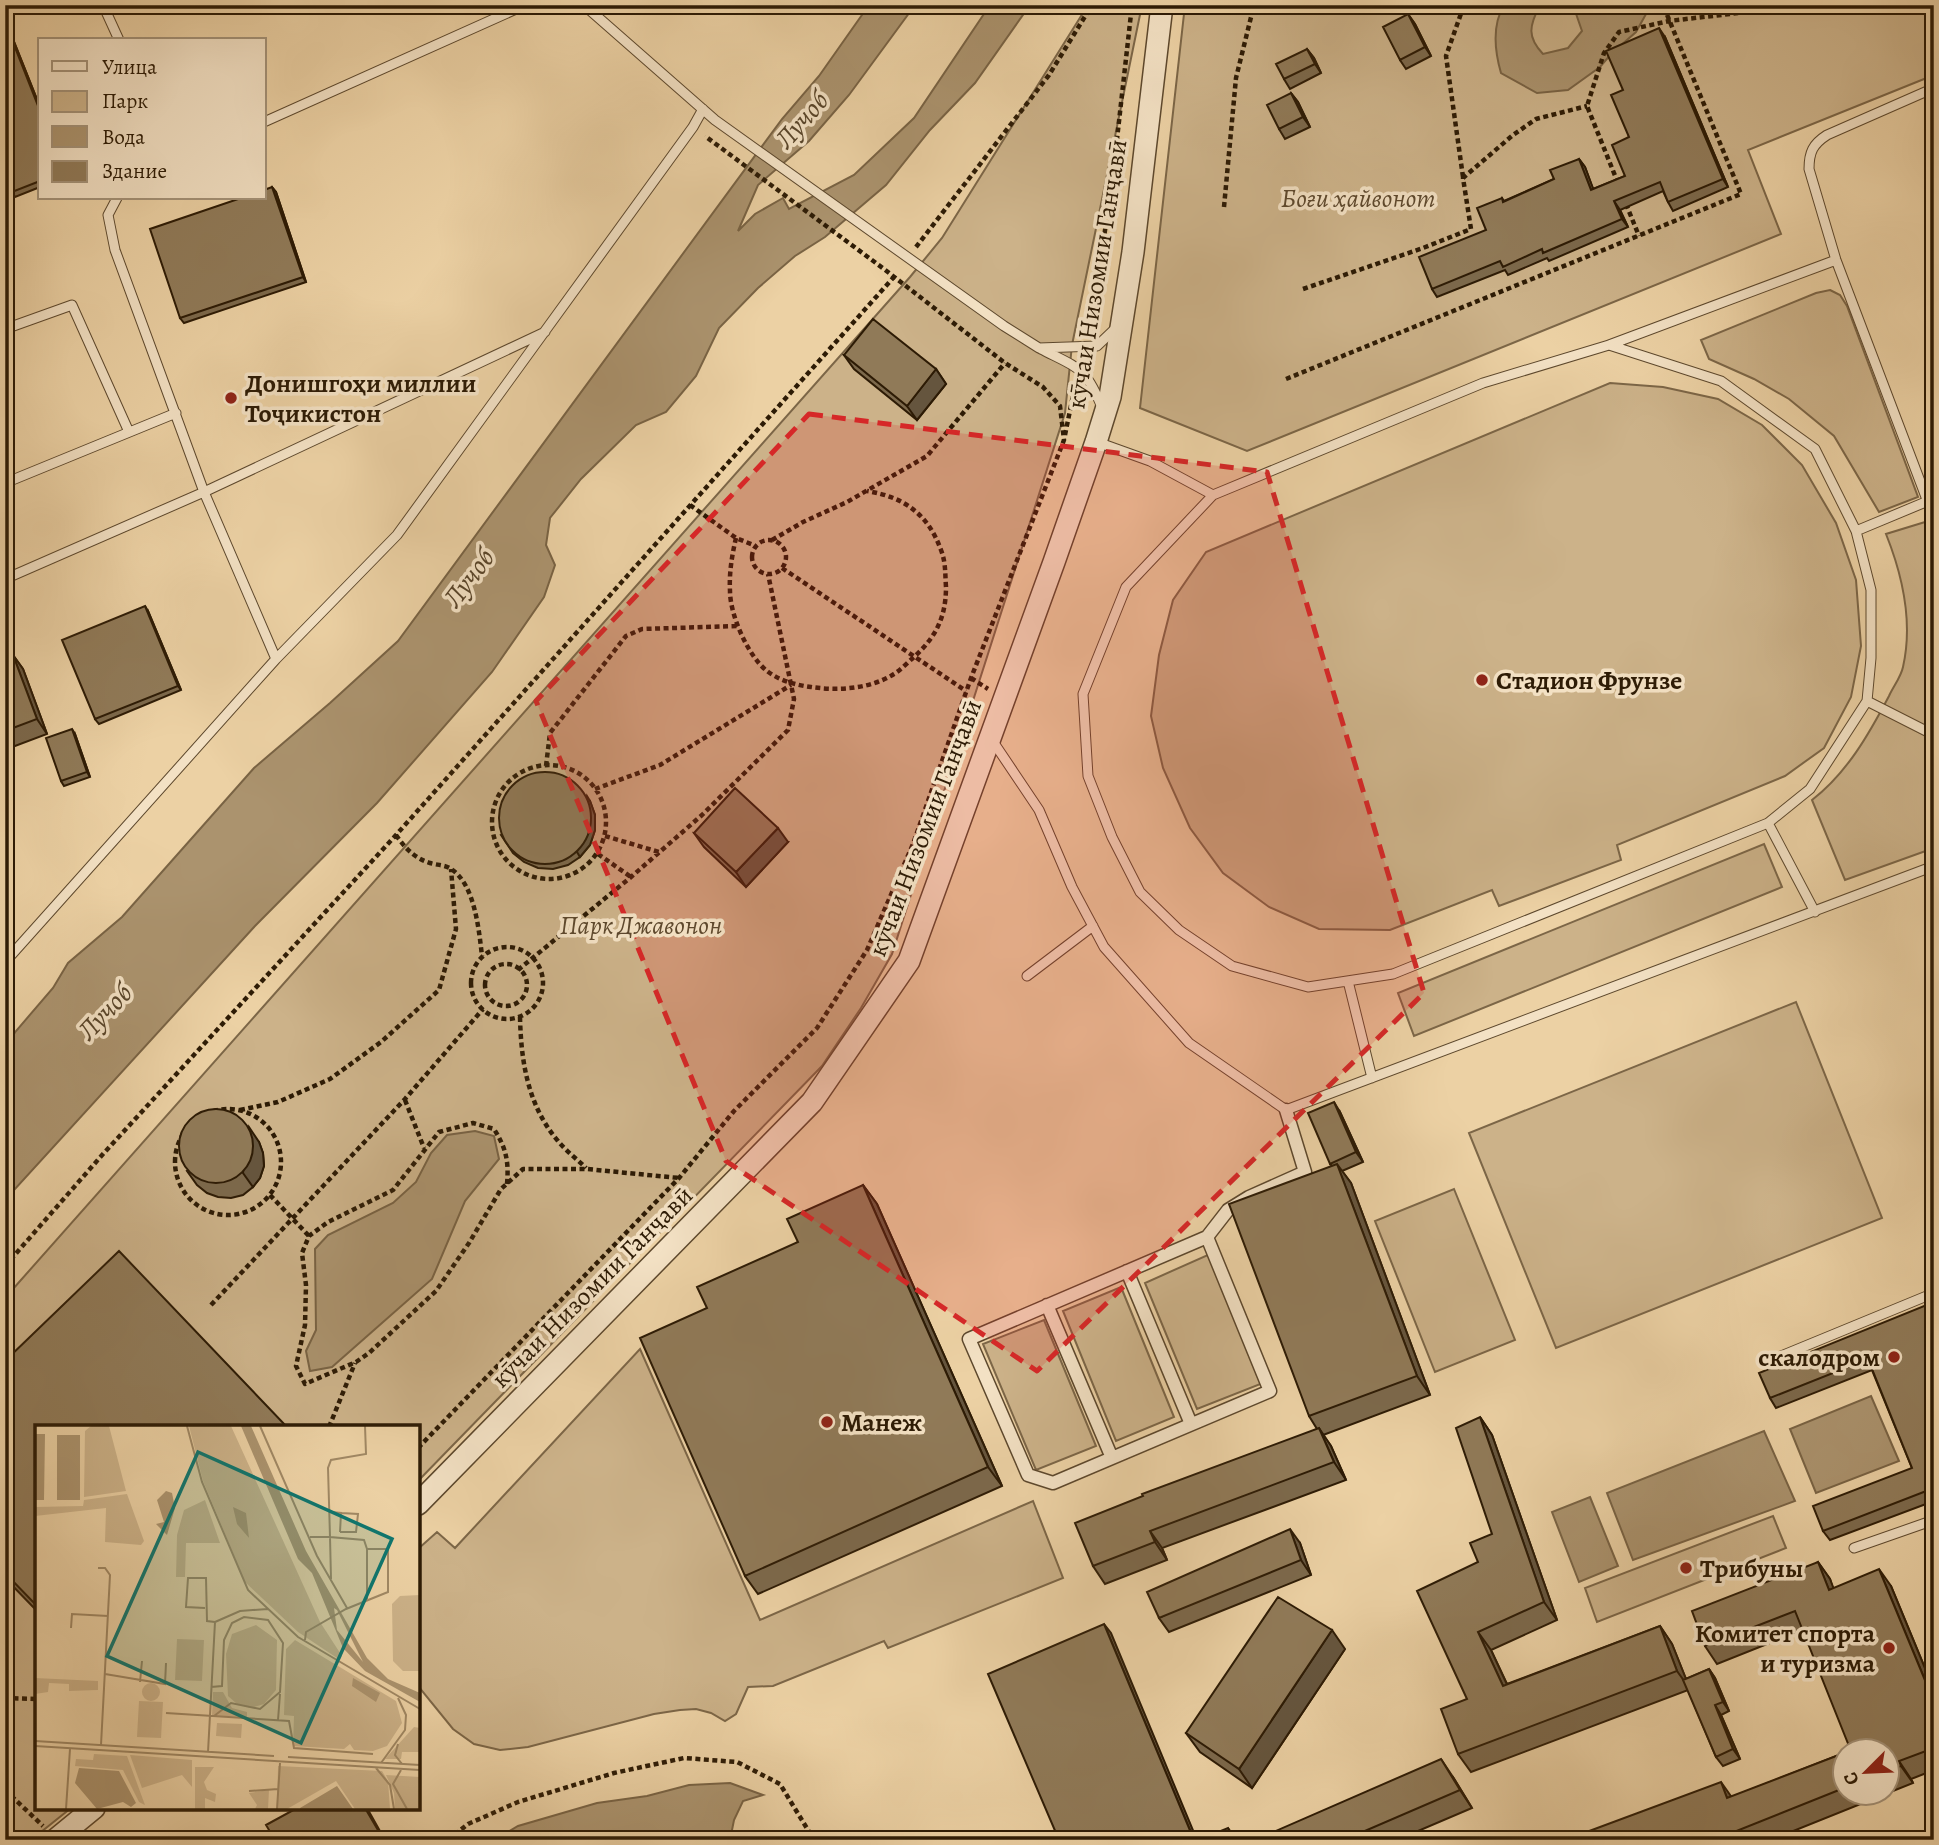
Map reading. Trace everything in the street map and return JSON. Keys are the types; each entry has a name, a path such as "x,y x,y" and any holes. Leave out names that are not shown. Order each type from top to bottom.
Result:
{"street":[{"name":"кӯчаи Низомии Ганҷавӣ","path":"420,1502 812,1102 909,961 1097,442 1110,397 1133,252 1162,5"},
{"path":"1207,1237 1270,1391 1054,1483 1028,1475 969,1339 1207,1237 1228,1210 1249,1197 1305,1172 1286,1110"},
{"path":"1127,1271 1191,1424"},
{"path":"1047,1305 1112,1458"},
{"path":"55,1839 91,1810"}],"lane":[{"path":"103,5 118,38"},
{"path":"266,120 525,5"},
{"path":"584,5 715,120 907,259 1039,348 1085,373 1105,414"},
{"path":"1934,88 1839,128 1816,142 1809,153 1809,169 1836,260 1934,518"},
{"path":"5,962 276,659 397,535 693,127 703,109"},
{"path":"116,200 108,215 116,250 204,492 276,659"},
{"path":"1609,345 1721,381 1815,449 1856,531 1871,590 1871,658 1867,701 1810,789 1768,823 1393,974 1308,987 1232,965 1179,930 1140,892 1112,837 1088,776 1083,694 1126,587 1213,495 1483,383 1609,345 1836,260"},
{"path":"5,329 72,305 129,432"},
{"path":"1039,348 1097,346 1123,321"},
{"path":"5,579 204,492 546,331"},
{"path":"5,483 176,413"},
{"path":"1097,442 1150,461 1213,495"},
{"path":"1856,531 1928,501"},
{"path":"1867,701 1934,734"},
{"path":"991,738 1039,810 1072,887 1104,947 1189,1043 1286,1110 1934,866"},
{"path":"1768,823 1815,912"},
{"path":"1027,975 1093,926"},
{"path":"1348,981 1372,1078"},
{"path":"1781,1356 1934,1293"},
{"path":"1854,1548 1934,1520"}],"path":[{"path":"907,259 1049,75 1092,5"},
{"path":"1080,347 1094,311 1132,5"},
{"path":"1224,207 1236,78 1254,5"},
{"path":"1451,12 1459,5"},
{"path":"1303,289 1471,229 1446,56 1464,5"},
{"path":"1286,379 1741,194 1664,5"},
{"path":"1618,184 1587,106 1604,53 1619,32 1738,13"},
{"path":"1463,178 1536,119 1587,106"},
{"path":"719,147 1005,362 1043,387 1060,406 1064,440"},
{"path":"1623,197 1639,236"},
{"path":"5,1266 103,1154 396,835 893,278"},
{"path":"772,540 782,546 786,557 782,568 768,574 758,570 752,562 753,551 760,542 772,540 847,502 927,456 1005,362"},
{"path":"420,1446 679,1178 734,1111 817,1028 867,950 914,844 966,691 1064,440 1079,369"},
{"path":"736,538 729,594 738,626 751,654 767,672 791,684 846,689 873,684 895,674 929,644 938,629 946,598 945,561 935,534 915,510 891,495 867,491"},
{"path":"690,505 736,538 756,546"},
{"path":"782,568 966,691"},
{"path":"518,970 702,815 788,730 794,699 768,574"},
{"path":"546,766 550,733 626,636 642,629 738,626"},
{"path":"595,789 660,765 791,684"},
{"path":"546,766 558,766 576,772 595,789 606,817 605,836 598,854 585,868 568,877 549,880 530,876 514,867 501,853 494,835 492,817 497,799 507,783 522,772 546,766"},
{"path":"396,835 408,852 425,862 451,869 468,889 479,929 482,957"},
{"path":"605,836 660,852"},
{"path":"598,854 631,877"},
{"path":"240,1110 255,1116 269,1128 278,1143 280,1170 270,1195 257,1207 240,1213 222,1214 204,1209 190,1198 180,1184 176,1160 182,1136 192,1122 206,1113 223,1109 240,1110 278,1102 330,1079 381,1042 439,990 456,929 451,869"},
{"path":"499,947 512,947 534,957 543,979 538,1002 530,1011 509,1019 497,1018 482,1009 472,995 470,984 472,971 487,952 499,947"},
{"path":"506,964 513,965 518,970 526,980 527,987 521,999 510,1005 496,1003 485,987 488,973 499,965 506,964"},
{"path":"211,1304 405,1099 482,1009"},
{"path":"520,1017 523,1066 535,1104 558,1141 587,1168"},
{"path":"405,1099 424,1148"},
{"path":"507,1184 509,1168 506,1149 494,1129 473,1122 439,1132 393,1190 328,1223 309,1236 302,1253 306,1285 305,1325 296,1366 305,1384 356,1362 369,1353 436,1291 501,1189 507,1184 523,1169 587,1168 679,1178"},
{"path":"270,1195 309,1236"},
{"path":"330,1425 356,1362"},
{"path":"5,1698 35,1699"},
{"path":"448,1840 468,1824 518,1802 614,1773 684,1758 737,1762 780,1784 814,1840"},
{"path":"6,1792 55,1839"}],"highlighted area":[{"path":"809,414 1267,472 1424,993 1037,1371 726,1161 536,701"}],"green space":[{"name":"Парк Джавонон","path":"1088,5 1142,5 1072,345 1065,413 892,954 861,1008 822,1066 420,1479 420,1425 35,1425 35,1810 68,1810 31,1840 5,1840 5,1298 942,238"},
{"name":"Боғи ҳайвонот","path":"1185,5 1934,5 1934,75 1748,150 1781,234 1247,451 1140,408"},
{"path":"1830,290 1840,295 1847,306 1918,497 1879,512 1834,436 1789,399 1754,379 1709,359 1701,340 1816,293"},
{"path":"1610,383 1663,387 1718,399 1762,425 1802,465 1836,523 1856,580 1861,646 1851,697 1824,748 1785,776 1617,845 1621,860 1499,906 1492,890 1390,930 1319,929 1269,907 1223,873 1190,828 1163,768 1151,716 1159,655 1173,600 1206,552"},
{"path":"1925,522 1934,544 1934,848 1845,880 1812,800 1836,778 1856,752 1901,674 1906,650 1906,616 1897,565 1886,534"},
{"path":"1764,844 1782,887 1414,1036 1398,993"},
{"path":"1796,1002 1882,1218 1556,1348 1469,1133"},
{"path":"1454,1189 1515,1340 1435,1372 1375,1221"},
{"path":"1210,1254 1263,1383 1197,1409 1145,1283"},
{"path":"1121,1287 1174,1417 1116,1441 1063,1311"},
{"path":"1044,1320 1096,1446 1036,1470 983,1344"},
{"path":"640,1349 760,1620 1033,1501 1063,1578 888,1648 884,1641 773,1686 748,1687 736,1714 725,1721 696,1709 680,1710 654,1714 528,1747 500,1750 474,1744 453,1729 420,1688 420,1547 437,1532 455,1548"},
{"name":"Трибуны","path":"1773,1516 1786,1548 1597,1622 1585,1588"}],"water":[{"name":"Лучоб","path":"869,5 915,5 849,95 809,141 758,185 738,231 755,214 783,198 789,209 854,175 914,118 990,5 1030,5 975,83 930,130 886,185 825,237 795,256 758,288 719,328 696,376 666,412 636,425 581,479 550,518 546,545 555,565 544,597 492,672 377,803 255,926 5,1200 5,1047 16,1031 53,988 68,963 122,917 254,768 398,641"},
{"path":"1504,5 1540,5 1531,31 1534,42 1543,54 1568,48 1582,31 1573,5 1651,5 1636,32 1600,67 1568,90 1537,93 1501,73 1496,39 1498,21"},
{"path":"475,1131 494,1136 499,1159 465,1201 432,1279 332,1367 310,1371 306,1351 316,1330 315,1249 328,1235 393,1203 416,1182 431,1153 447,1135"},
{"path":"1871,1396 1899,1461 1816,1493 1790,1429"},
{"path":"1764,1431 1795,1501 1633,1560 1607,1493"},
{"path":"1590,1497 1618,1566 1579,1582 1552,1512"},
{"path":"730,1783 763,1795 743,1801 734,1820 730,1840 494,1840 518,1826 597,1803 647,1796 689,1785"}],"building":[{"path":"1408,14 1425,47 1400,60 1383,27"},
{"path":"5,22 38,106 38,182 12,192 5,175"},
{"path":"1659,28 1723,179 1668,202 1660,182 1614,201 1622,219 1543,253 1542,249 1503,267 1500,261 1432,289 1419,257 1486,230 1477,208 1502,198 1503,202 1554,179 1550,170 1579,159 1591,190 1625,176 1612,145 1629,137 1611,95 1623,90 1606,51"},
{"path":"1307,49 1315,64 1284,79 1276,64"},
{"path":"1291,93 1303,117 1279,129 1267,105"},
{"path":"272,187 303,277 180,318 150,229 235,200 266,200 266,189"},
{"path":"873,319 936,369 907,406 844,355"},
{"path":"145,606 178,686 95,719 62,640"},
{"path":"13,655 37,719 5,731 5,658"},
{"path":"72,729 87,772 61,781 46,738"},
{"path":"536,772 554,772 571,779 584,792 591,809 591,827 584,844 571,857 554,864 536,864 519,857 506,844 499,827 499,809 506,792 519,779"},
{"path":"735,788 778,828 736,872 694,833"},
{"path":"1334,1102 1356,1152 1330,1164 1308,1113"},
{"path":"223,1109 243,1119 251,1132 251,1160 243,1173 230,1181 209,1183 189,1173 181,1160 179,1139 189,1119 202,1111"},
{"path":"1337,1164 1417,1376 1309,1416 1229,1204"},
{"name":"Манеж","path":"863,1185 988,1467 745,1576 640,1338 707,1308 697,1287 798,1242 787,1219"},
{"path":"119,1251 285,1425 35,1425 35,1604 5,1573 5,1361"},
{"path":"1929,1304 1934,1315 1934,1488 1823,1531 1813,1506 1912,1468 1868,1359 1770,1398 1759,1373"},
{"path":"1480,1417 1544,1602 1478,1632 1503,1686 1660,1626 1677,1671 1458,1754 1441,1709 1467,1699 1417,1591 1478,1562 1470,1543 1492,1534 1456,1428"},
{"path":"1319,1428 1334,1462 1150,1531 1155,1542 1093,1566 1075,1523 1143,1496 1142,1494"},
{"path":"1290,1529 1301,1560 1159,1618 1147,1592"},
{"path":"1818,1562 1829,1590 1879,1569 1934,1702 1934,1748 1900,1761 1900,1736 1845,1736 1795,1611 1705,1646 1692,1611"},
{"path":"1278,1597 1332,1630 1239,1769 1186,1733"},
{"path":"1104,1624 1194,1840 1059,1840 988,1674"},
{"path":"1709,1669 1723,1702 1715,1705 1733,1749 1716,1757 1683,1680"},
{"path":"1830,1758 1830,1794 1714,1840 1565,1840 1721,1782 1727,1798"},
{"path":"1441,1759 1460,1790 1344,1840 1255,1840"},
{"path":"293,1810 366,1810 382,1837 377,1840 275,1840 266,1825"},
{"path":"1228,1828 1233,1840 1209,1840 1208,1836"}],"place":[{"name":"Донишгоҳи миллии Тоҷикистон","path":"231,398"},
{"name":"Стадион Фрунзе","path":"1482,680"},
{"name":"скалодром","path":"1894,1357"},
{"name":"Манеж","path":"827,1422"},
{"name":"Трибуны","path":"1686,1568"},
{"name":"Комитет спорта и туризма","path":"1889,1648"}]}
